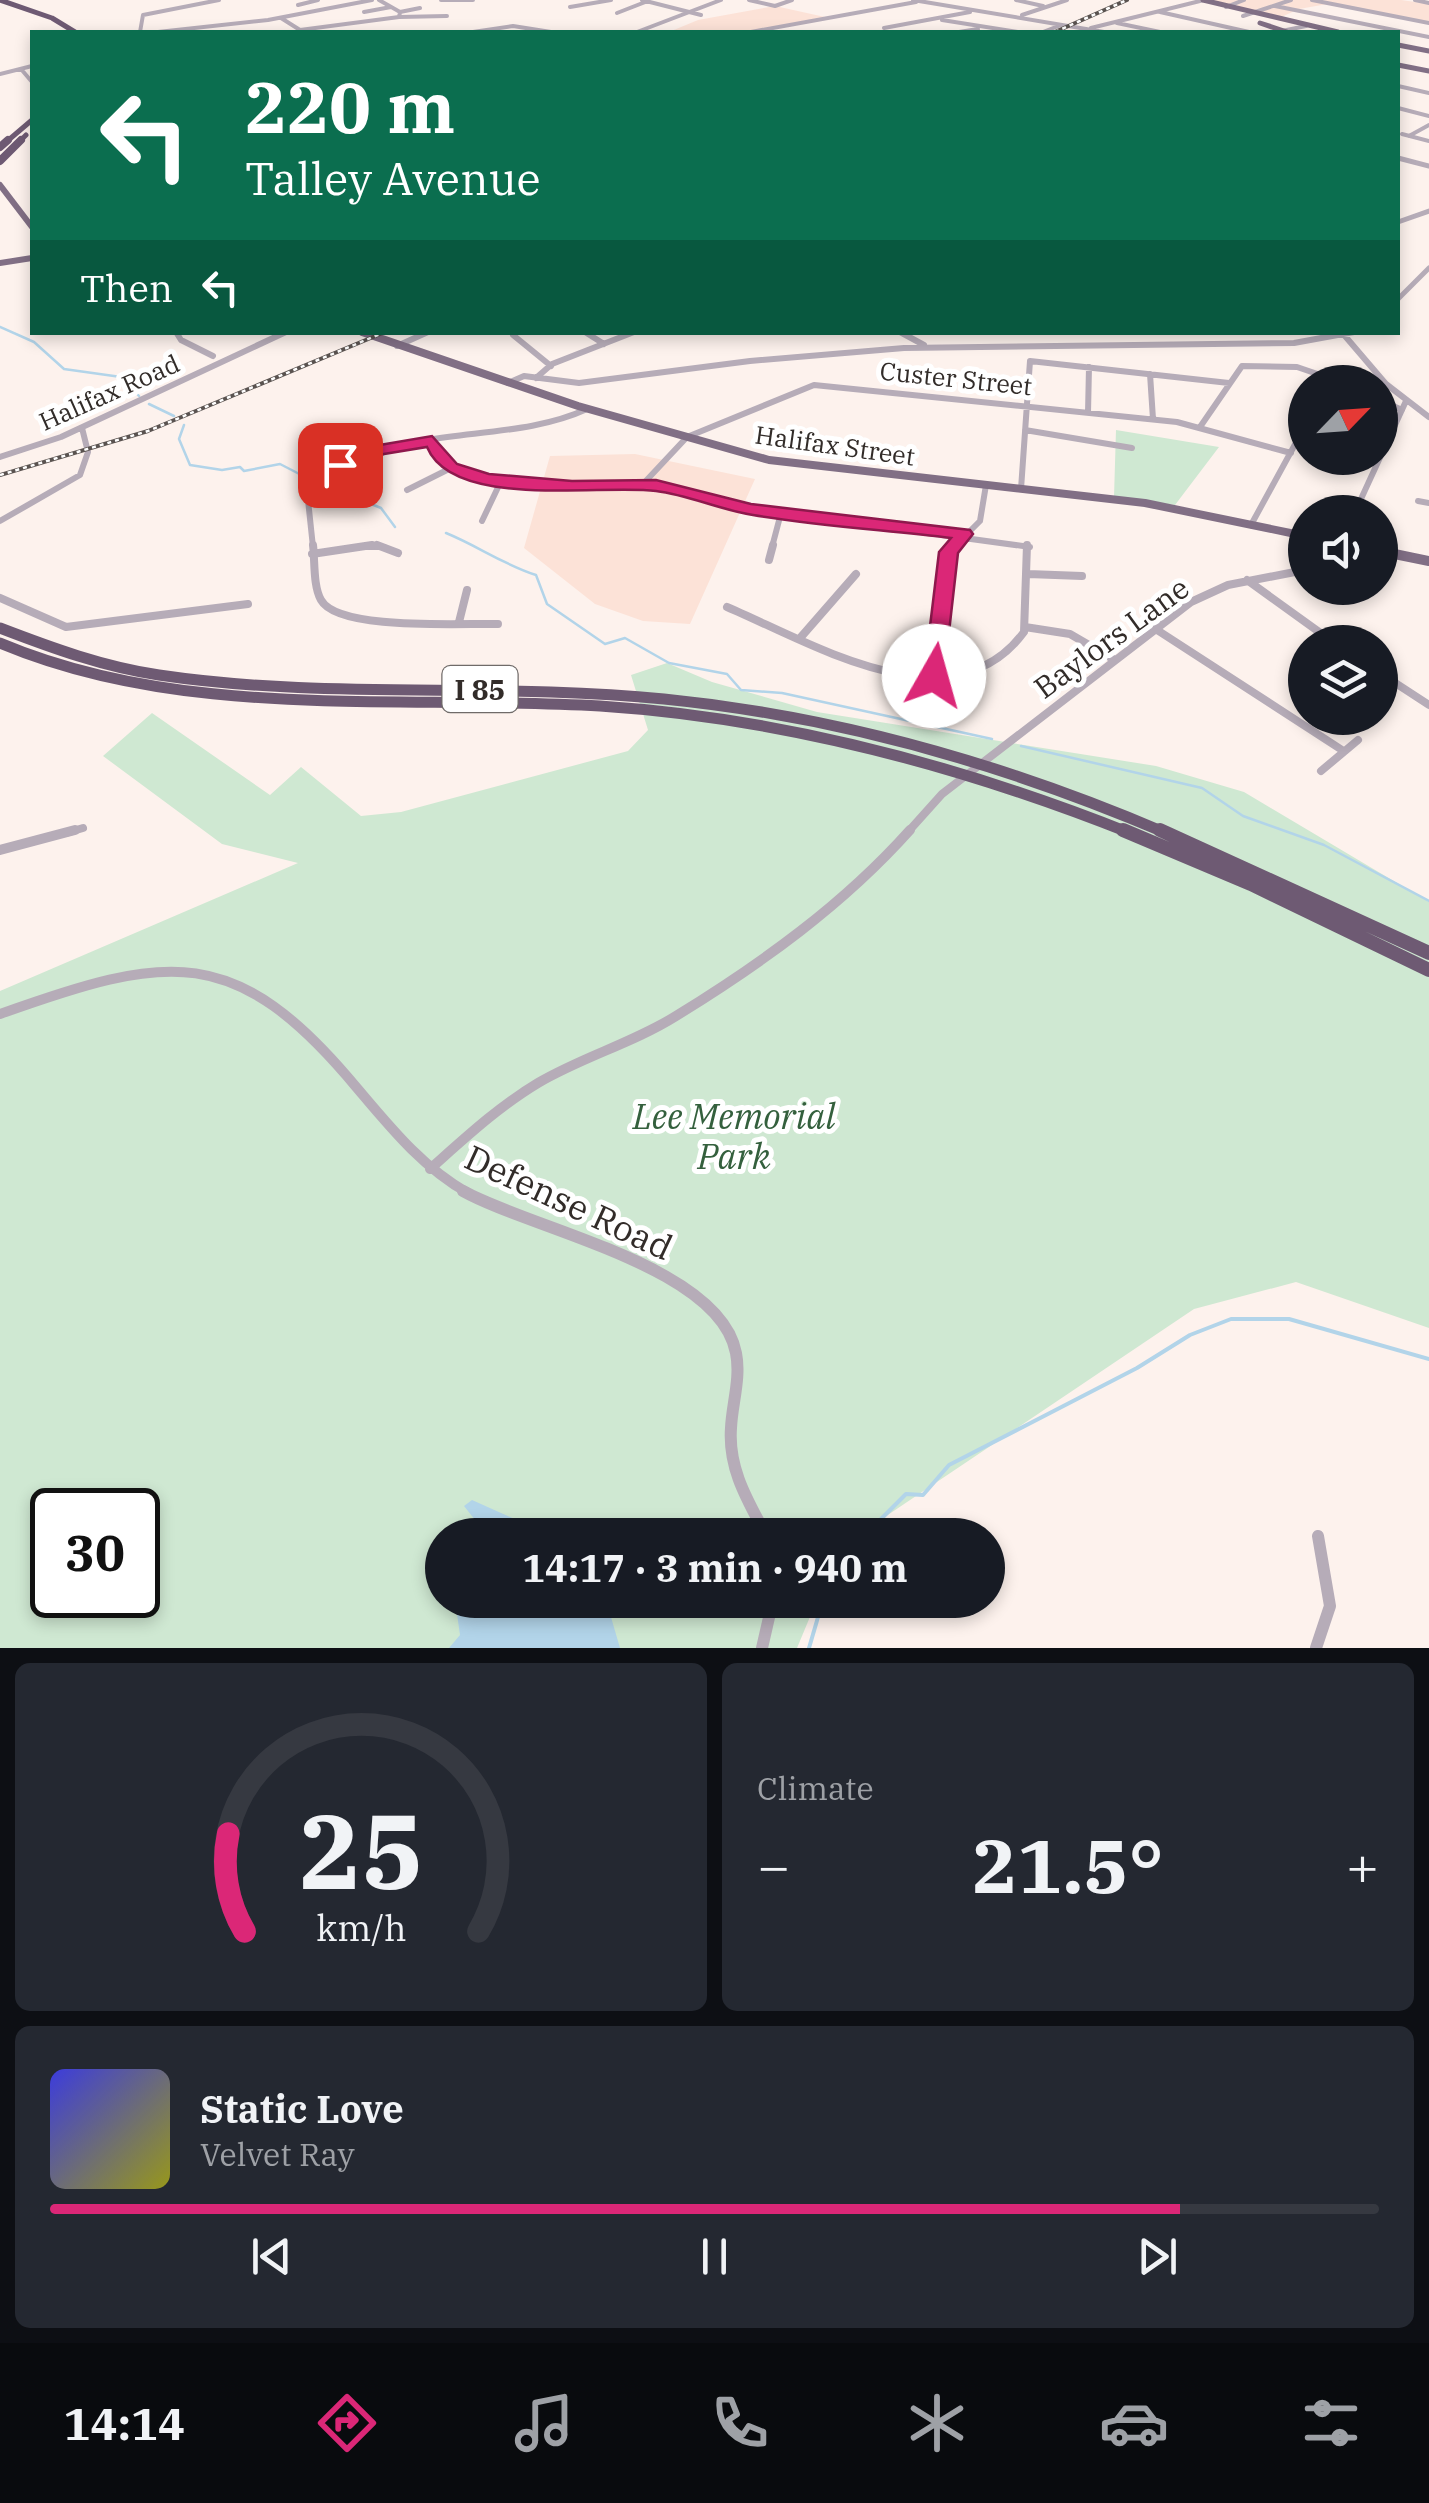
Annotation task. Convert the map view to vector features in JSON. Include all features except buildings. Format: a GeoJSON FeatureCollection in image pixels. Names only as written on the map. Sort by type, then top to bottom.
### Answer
{"type":"FeatureCollection","features":[{"type":"Feature","properties":{"kind":"highway"},"geometry":{"type":"LineString","coordinates":[[0,2],[61,30]]}},
{"type":"Feature","properties":{"kind":"highway"},"geometry":{"type":"LineString","coordinates":[[0,2],[52,18],[73,30]]}},
{"type":"Feature","properties":{"kind":"highway"},"geometry":{"type":"LineString","coordinates":[[0,147],[30,122]]}},
{"type":"Feature","properties":{"kind":"highway"},"geometry":{"type":"LineString","coordinates":[[0,158],[30,131]]}},
{"type":"Feature","properties":{"kind":"highway","name":"I 85"},"geometry":{"type":"LineString","coordinates":[[0,628],[78,657],[168,676],[238,683],[549,691],[664,699],[814,722],[1004,769],[1200,843],[1429,953]]}},
{"type":"Feature","properties":{"kind":"highway","name":"I 85"},"geometry":{"type":"LineString","coordinates":[[0,643],[77,671],[174,690],[624,707],[764,725],[947,766],[1196,857],[1429,970]]}},
{"type":"Feature","properties":{"kind":"main road"},"geometry":{"type":"LineString","coordinates":[[1201,0],[1327,30]]}},
{"type":"Feature","properties":{"kind":"main road"},"geometry":{"type":"LineString","coordinates":[[1201,0],[1277,30]]}},
{"type":"Feature","properties":{"kind":"main road"},"geometry":{"type":"LineString","coordinates":[[1400,42],[1429,51]]}},
{"type":"Feature","properties":{"kind":"main road"},"geometry":{"type":"LineString","coordinates":[[1400,64],[1429,71]]}},
{"type":"Feature","properties":{"kind":"main road"},"geometry":{"type":"LineString","coordinates":[[0,184],[30,225]]}},
{"type":"Feature","properties":{"kind":"main road"},"geometry":{"type":"LineString","coordinates":[[0,261],[30,256]]}},
{"type":"Feature","properties":{"kind":"main road","name":"Halifax Street"},"geometry":{"type":"LineString","coordinates":[[368,335],[568,403],[783,463],[1144,503],[1288,532]]}},
{"type":"Feature","properties":{"kind":"main road"},"geometry":{"type":"LineString","coordinates":[[1398,555],[1429,561]]}},
{"type":"Feature","properties":{"kind":"street"},"geometry":{"type":"LineString","coordinates":[[140,30],[143,15],[219,0]]}},
{"type":"Feature","properties":{"kind":"street"},"geometry":{"type":"LineString","coordinates":[[298,5],[321,0],[340,7]]}},
{"type":"Feature","properties":{"kind":"street"},"geometry":{"type":"LineString","coordinates":[[176,30],[281,18],[372,0]]}},
{"type":"Feature","properties":{"kind":"street"},"geometry":{"type":"LineString","coordinates":[[379,0],[400,14],[447,16]]}},
{"type":"Feature","properties":{"kind":"street"},"geometry":{"type":"LineString","coordinates":[[441,0],[473,0]]}},
{"type":"Feature","properties":{"kind":"street"},"geometry":{"type":"LineString","coordinates":[[570,8],[611,0]]}},
{"type":"Feature","properties":{"kind":"street"},"geometry":{"type":"LineString","coordinates":[[617,12],[647,0],[702,15]]}},
{"type":"Feature","properties":{"kind":"street"},"geometry":{"type":"LineString","coordinates":[[642,30],[721,0]]}},
{"type":"Feature","properties":{"kind":"street"},"geometry":{"type":"LineString","coordinates":[[749,0],[776,6],[792,0]]}},
{"type":"Feature","properties":{"kind":"street"},"geometry":{"type":"LineString","coordinates":[[913,0],[970,9]]}},
{"type":"Feature","properties":{"kind":"street"},"geometry":{"type":"LineString","coordinates":[[764,30],[926,0],[1095,30]]}},
{"type":"Feature","properties":{"kind":"street"},"geometry":{"type":"LineString","coordinates":[[1016,0],[1046,7]]}},
{"type":"Feature","properties":{"kind":"street"},"geometry":{"type":"LineString","coordinates":[[1052,0],[1060,2]]}},
{"type":"Feature","properties":{"kind":"street"},"geometry":{"type":"LineString","coordinates":[[1017,16],[1066,0]]}},
{"type":"Feature","properties":{"kind":"street"},"geometry":{"type":"LineString","coordinates":[[1090,29],[1201,0]]}},
{"type":"Feature","properties":{"kind":"street"},"geometry":{"type":"LineString","coordinates":[[1226,7],[1244,0]]}},
{"type":"Feature","properties":{"kind":"street"},"geometry":{"type":"LineString","coordinates":[[1243,16],[1291,0]]}},
{"type":"Feature","properties":{"kind":"street"},"geometry":{"type":"LineString","coordinates":[[1312,0],[1429,23]]}},
{"type":"Feature","properties":{"kind":"street"},"geometry":{"type":"LineString","coordinates":[[1416,0],[1429,2]]}},
{"type":"Feature","properties":{"kind":"street"},"geometry":{"type":"LineString","coordinates":[[364,12],[391,6]]}},
{"type":"Feature","properties":{"kind":"street"},"geometry":{"type":"LineString","coordinates":[[1275,6],[1395,30]]}},
{"type":"Feature","properties":{"kind":"street"},"geometry":{"type":"LineString","coordinates":[[281,18],[298,30],[420,8]]}},
{"type":"Feature","properties":{"kind":"street"},"geometry":{"type":"LineString","coordinates":[[884,28],[977,10]]}},
{"type":"Feature","properties":{"kind":"street"},"geometry":{"type":"LineString","coordinates":[[318,11],[338,24]]}},
{"type":"Feature","properties":{"kind":"street"},"geometry":{"type":"LineString","coordinates":[[1158,12],[1184,21],[1237,30]]}},
{"type":"Feature","properties":{"kind":"street"},"geometry":{"type":"LineString","coordinates":[[933,19],[1005,30]]}},
{"type":"Feature","properties":{"kind":"street"},"geometry":{"type":"LineString","coordinates":[[1114,22],[1151,30]]}},
{"type":"Feature","properties":{"kind":"street"},"geometry":{"type":"LineString","coordinates":[[1048,30],[1064,24]]}},
{"type":"Feature","properties":{"kind":"street"},"geometry":{"type":"LineString","coordinates":[[1290,30],[1306,26]]}},
{"type":"Feature","properties":{"kind":"street"},"geometry":{"type":"LineString","coordinates":[[970,30],[986,27]]}},
{"type":"Feature","properties":{"kind":"street"},"geometry":{"type":"LineString","coordinates":[[493,30],[540,30]]}},
{"type":"Feature","properties":{"kind":"street"},"geometry":{"type":"LineString","coordinates":[[1400,31],[1429,37]]}},
{"type":"Feature","properties":{"kind":"street"},"geometry":{"type":"LineString","coordinates":[[1400,38],[1405,32]]}},
{"type":"Feature","properties":{"kind":"street"},"geometry":{"type":"LineString","coordinates":[[0,74],[30,67]]}},
{"type":"Feature","properties":{"kind":"street"},"geometry":{"type":"LineString","coordinates":[[21,69],[30,80]]}},
{"type":"Feature","properties":{"kind":"street"},"geometry":{"type":"LineString","coordinates":[[1400,86],[1429,93]]}},
{"type":"Feature","properties":{"kind":"street"},"geometry":{"type":"LineString","coordinates":[[1400,109],[1429,116]]}},
{"type":"Feature","properties":{"kind":"street"},"geometry":{"type":"LineString","coordinates":[[1405,135],[1429,125]]}},
{"type":"Feature","properties":{"kind":"street"},"geometry":{"type":"LineString","coordinates":[[1405,135],[1429,141]]}},
{"type":"Feature","properties":{"kind":"street"},"geometry":{"type":"LineString","coordinates":[[1400,159],[1429,166]]}},
{"type":"Feature","properties":{"kind":"street"},"geometry":{"type":"LineString","coordinates":[[1400,221],[1429,211]]}},
{"type":"Feature","properties":{"kind":"street"},"geometry":{"type":"LineString","coordinates":[[1400,297],[1429,268]]}},
{"type":"Feature","properties":{"kind":"street"},"geometry":{"type":"LineString","coordinates":[[178,335],[212,356]]}},
{"type":"Feature","properties":{"kind":"street","name":"Halifax Road"},"geometry":{"type":"LineString","coordinates":[[0,457],[82,428],[280,335]]}},
{"type":"Feature","properties":{"kind":"street"},"geometry":{"type":"LineString","coordinates":[[397,346],[421,335]]}},
{"type":"Feature","properties":{"kind":"street"},"geometry":{"type":"LineString","coordinates":[[517,335],[550,366]]}},
{"type":"Feature","properties":{"kind":"street"},"geometry":{"type":"LineString","coordinates":[[590,335],[604,344]]}},
{"type":"Feature","properties":{"kind":"street"},"geometry":{"type":"LineString","coordinates":[[536,378],[550,366],[626,335]]}},
{"type":"Feature","properties":{"kind":"street"},"geometry":{"type":"LineString","coordinates":[[905,335],[927,347]]}},
{"type":"Feature","properties":{"kind":"street"},"geometry":{"type":"LineString","coordinates":[[949,335],[950,346]]}},
{"type":"Feature","properties":{"kind":"street"},"geometry":{"type":"LineString","coordinates":[[508,383],[520,376],[579,384],[750,360],[927,347],[1294,343],[1345,336],[1406,401],[1426,412]]}},
{"type":"Feature","properties":{"kind":"street"},"geometry":{"type":"LineString","coordinates":[[1022,489],[1032,361],[1229,382]]}},
{"type":"Feature","properties":{"kind":"street"},"geometry":{"type":"LineString","coordinates":[[1200,427],[1240,367],[1257,363],[1288,366]]}},
{"type":"Feature","properties":{"kind":"street"},"geometry":{"type":"LineString","coordinates":[[1088,412],[1089,368]]}},
{"type":"Feature","properties":{"kind":"street"},"geometry":{"type":"LineString","coordinates":[[1150,374],[1153,420]]}},
{"type":"Feature","properties":{"kind":"street","name":"Custer Street"},"geometry":{"type":"LineString","coordinates":[[643,484],[687,437],[814,385],[1153,420],[1200,427],[1288,452]]}},
{"type":"Feature","properties":{"kind":"street"},"geometry":{"type":"LineString","coordinates":[[1363,495],[1406,401]]}},
{"type":"Feature","properties":{"kind":"street"},"geometry":{"type":"LineString","coordinates":[[498,624],[339,616],[322,602],[312,554],[308,500],[323,478],[368,453],[559,422],[587,408]]}},
{"type":"Feature","properties":{"kind":"street"},"geometry":{"type":"LineString","coordinates":[[1398,408],[1402,410]]}},
{"type":"Feature","properties":{"kind":"street"},"geometry":{"type":"LineString","coordinates":[[0,521],[80,475],[88,452],[82,428]]}},
{"type":"Feature","properties":{"kind":"street"},"geometry":{"type":"LineString","coordinates":[[1025,430],[1132,448]]}},
{"type":"Feature","properties":{"kind":"street"},"geometry":{"type":"LineString","coordinates":[[432,441],[440,458],[451,468],[500,481],[572,486],[643,484],[782,513],[1030,545],[1022,637],[975,673],[960,678],[880,668],[726,607]]}},
{"type":"Feature","properties":{"kind":"street"},"geometry":{"type":"LineString","coordinates":[[1252,524],[1288,458]]}},
{"type":"Feature","properties":{"kind":"street"},"geometry":{"type":"LineString","coordinates":[[407,490],[451,468]]}},
{"type":"Feature","properties":{"kind":"street"},"geometry":{"type":"LineString","coordinates":[[482,521],[500,481]]}},
{"type":"Feature","properties":{"kind":"street"},"geometry":{"type":"LineString","coordinates":[[934,676],[948,552],[980,521],[986,485]]}},
{"type":"Feature","properties":{"kind":"street"},"geometry":{"type":"LineString","coordinates":[[1418,501],[1429,503]]}},
{"type":"Feature","properties":{"kind":"street"},"geometry":{"type":"LineString","coordinates":[[769,560],[782,513]]}},
{"type":"Feature","properties":{"kind":"street"},"geometry":{"type":"LineString","coordinates":[[312,554],[376,544],[398,553]]}},
{"type":"Feature","properties":{"kind":"street","name":"Baylors Lane"},"geometry":{"type":"LineString","coordinates":[[430,1169],[493,1114],[540,1082],[672,1018],[772,952],[862,882],[926,808],[964,782],[1154,628],[1204,595],[1247,580],[1288,573]]}},
{"type":"Feature","properties":{"kind":"street"},"geometry":{"type":"LineString","coordinates":[[801,637],[856,574]]}},
{"type":"Feature","properties":{"kind":"street"},"geometry":{"type":"LineString","coordinates":[[1028,574],[1082,576]]}},
{"type":"Feature","properties":{"kind":"street"},"geometry":{"type":"LineString","coordinates":[[1247,580],[1309,625]]}},
{"type":"Feature","properties":{"kind":"street"},"geometry":{"type":"LineString","coordinates":[[458,622],[468,590]]}},
{"type":"Feature","properties":{"kind":"street"},"geometry":{"type":"LineString","coordinates":[[0,598],[66,626],[248,604]]}},
{"type":"Feature","properties":{"kind":"street"},"geometry":{"type":"LineString","coordinates":[[1025,627],[1070,634],[1113,659]]}},
{"type":"Feature","properties":{"kind":"street"},"geometry":{"type":"LineString","coordinates":[[1154,628],[1342,750]]}},
{"type":"Feature","properties":{"kind":"street"},"geometry":{"type":"LineString","coordinates":[[1398,684],[1429,704]]}},
{"type":"Feature","properties":{"kind":"street"},"geometry":{"type":"LineString","coordinates":[[1321,771],[1358,740]]}},
{"type":"Feature","properties":{"kind":"street"},"geometry":{"type":"LineString","coordinates":[[0,850],[83,828]]}},
{"type":"Feature","properties":{"kind":"street","name":"Defense Road"},"geometry":{"type":"LineString","coordinates":[[0,1014],[81,984],[141,971],[180,970],[224,977],[251,988],[302,1030],[390,1132],[430,1169],[481,1200],[607,1247],[689,1293],[718,1315],[738,1351],[738,1391],[730,1446],[734,1468],[758,1518]]}},
{"type":"Feature","properties":{"kind":"street"},"geometry":{"type":"LineString","coordinates":[[1316,1648],[1330,1606],[1318,1536]]}},
{"type":"Feature","properties":{"kind":"street"},"geometry":{"type":"LineString","coordinates":[[762,1648],[770,1618]]}},
{"type":"Feature","properties":{"kind":"shaded area"},"geometry":{"type":"Polygon","coordinates":[[[1209,0],[1401,0],[1429,4],[1429,22],[1333,3],[1299,9],[1279,18],[1209,0]]]}},
{"type":"Feature","properties":{"kind":"shaded area"},"geometry":{"type":"Polygon","coordinates":[[[775,6],[825,17],[755,30],[674,30],[698,20],[775,6]]]}},
{"type":"Feature","properties":{"kind":"shaded area"},"geometry":{"type":"Polygon","coordinates":[[[635,454],[755,479],[690,624],[643,621],[595,604],[524,548],[550,456],[635,454]]]}},
{"type":"Feature","properties":{"kind":"green space"},"geometry":{"type":"Polygon","coordinates":[[[1116,430],[1219,447],[1175,505],[1114,497],[1116,430]]]}},
{"type":"Feature","properties":{"kind":"green space","name":"Lee Memorial Park"},"geometry":{"type":"Polygon","coordinates":[[[667,663],[712,682],[817,712],[1156,766],[1244,792],[1429,902],[1429,1328],[1296,1282],[1194,1309],[883,1518],[425,1518],[425,1618],[810,1618],[797,1648],[0,1648],[0,991],[298,863],[222,844],[103,756],[152,713],[270,795],[301,767],[361,816],[401,812],[628,751],[648,730],[631,675],[667,663]]]}},
{"type":"Feature","properties":{"kind":"water"},"geometry":{"type":"Polygon","coordinates":[[[472,1500],[512,1518],[474,1518],[464,1506],[472,1500]]]}},
{"type":"Feature","properties":{"kind":"water"},"geometry":{"type":"Polygon","coordinates":[[[458,1618],[611,1618],[620,1648],[449,1648],[460,1635],[458,1618]]]}},
{"type":"Feature","properties":{"kind":"waterway"},"geometry":{"type":"LineString","coordinates":[[0,327],[34,342],[64,369],[121,377],[139,396]]}},
{"type":"Feature","properties":{"kind":"waterway"},"geometry":{"type":"LineString","coordinates":[[149,404],[174,416]]}},
{"type":"Feature","properties":{"kind":"waterway"},"geometry":{"type":"LineString","coordinates":[[184,425],[179,439],[190,465],[222,470],[240,467],[244,471],[280,464],[309,479]]}},
{"type":"Feature","properties":{"kind":"waterway"},"geometry":{"type":"LineString","coordinates":[[349,495],[381,508],[395,527]]}},
{"type":"Feature","properties":{"kind":"waterway"},"geometry":{"type":"LineString","coordinates":[[446,533],[536,575],[547,604],[605,644],[625,638],[669,663],[727,674],[741,690],[782,693],[992,739]]}},
{"type":"Feature","properties":{"kind":"waterway"},"geometry":{"type":"LineString","coordinates":[[1021,746],[1202,788],[1243,816],[1324,845],[1429,901]]}},
{"type":"Feature","properties":{"kind":"waterway"},"geometry":{"type":"LineString","coordinates":[[882,1518],[906,1494],[923,1495],[949,1465],[1137,1368],[1190,1335],[1231,1319],[1289,1319],[1429,1359]]}},
{"type":"Feature","properties":{"kind":"waterway"},"geometry":{"type":"LineString","coordinates":[[809,1648],[818,1618]]}},
{"type":"Feature","properties":{"kind":"railway"},"geometry":{"type":"LineString","coordinates":[[1060,30],[1127,0]]}},
{"type":"Feature","properties":{"kind":"railway"},"geometry":{"type":"LineString","coordinates":[[0,475],[148,431],[378,335]]}},
{"type":"Feature","properties":{"kind":"route"},"geometry":{"type":"LineString","coordinates":[[340,465],[380,450],[432,441],[440,458],[451,468],[487,479],[572,486],[667,487],[750,510],[964,534],[948,552],[934,676]]}}]}
